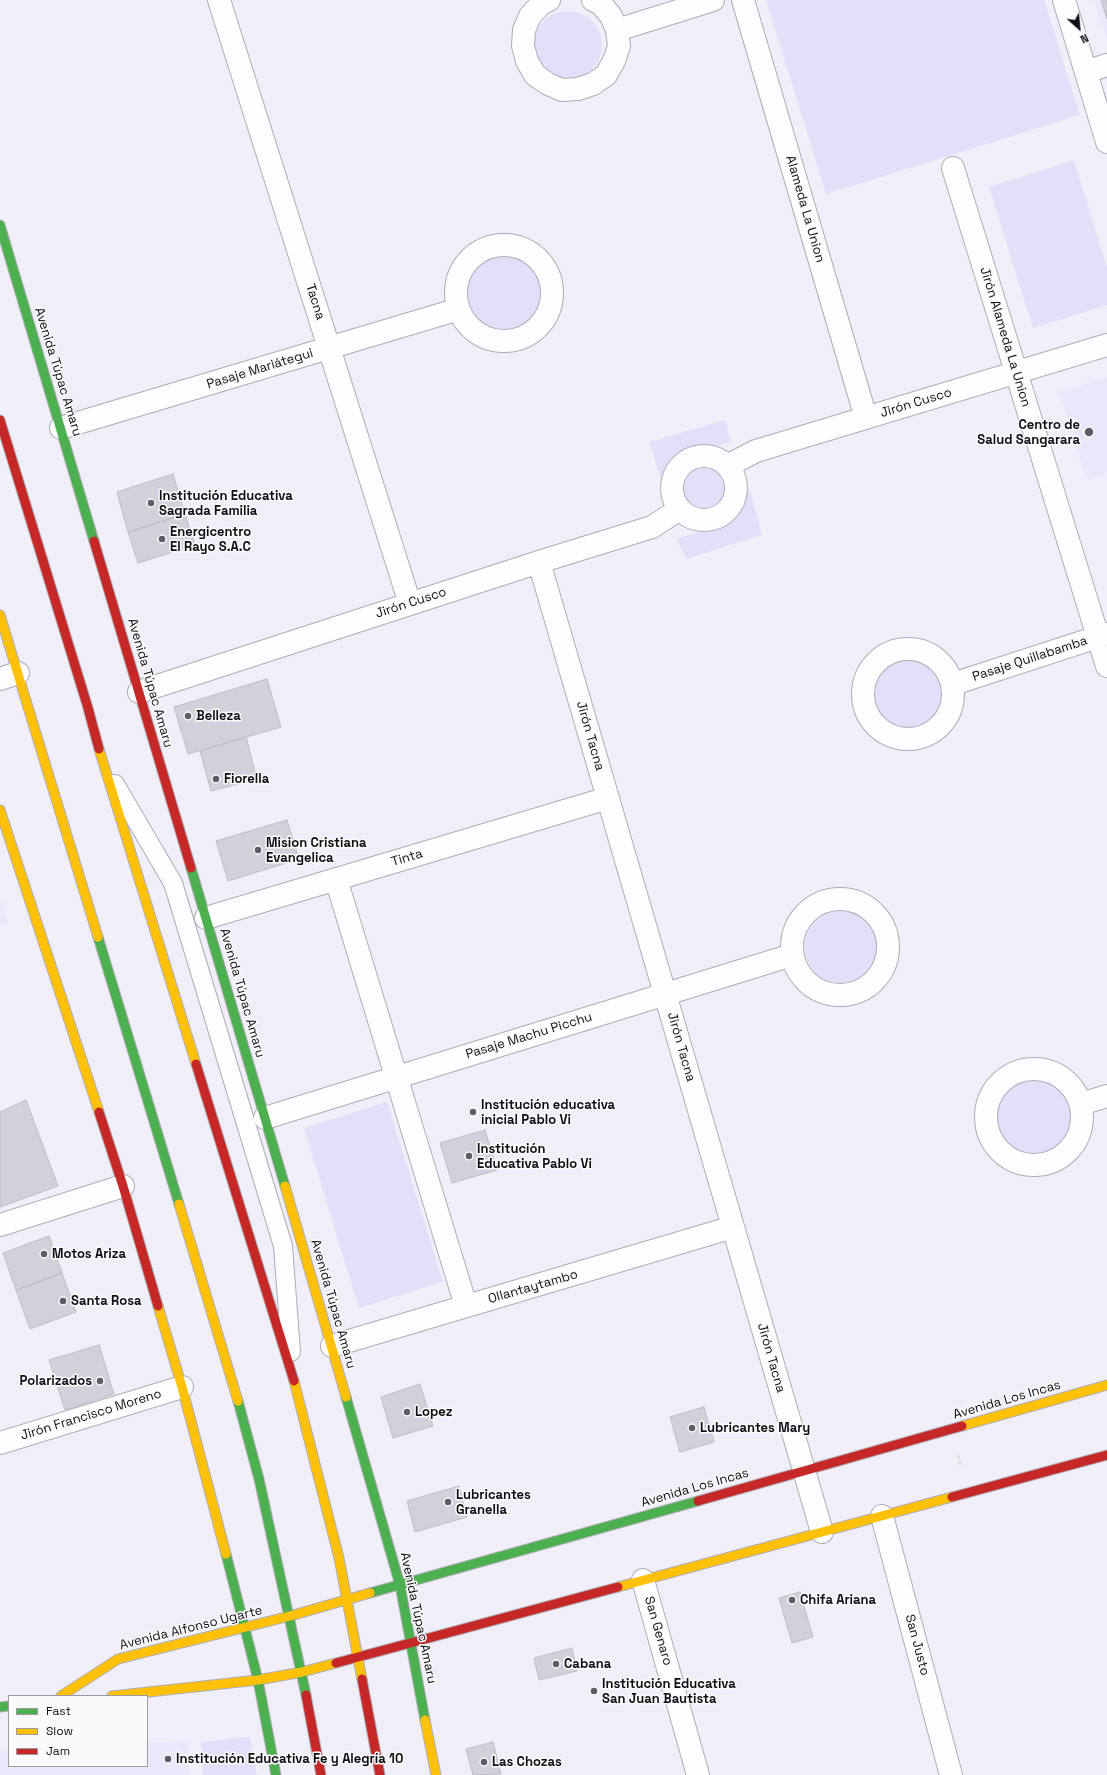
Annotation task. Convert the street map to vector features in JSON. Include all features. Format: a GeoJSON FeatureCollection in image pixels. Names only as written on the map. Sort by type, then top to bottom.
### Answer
{"type":"FeatureCollection","features":[{"type":"Feature","properties":{"kind":"main road","name":"Avenida Túpac Amaru"},"geometry":{"type":"LineString","coordinates":[[0,225],[265,1118],[400,1585],[436,1775]]}},
{"type":"Feature","properties":{"kind":"main road"},"geometry":{"type":"LineString","coordinates":[[0,420],[88,708],[103,765],[293,1377],[339,1558],[380,1775]]}},
{"type":"Feature","properties":{"kind":"main road"},"geometry":{"type":"LineString","coordinates":[[0,615],[9,676],[224,1352],[259,1479],[302,1672],[321,1775]]}},
{"type":"Feature","properties":{"kind":"main road"},"geometry":{"type":"LineString","coordinates":[[0,810],[123,1186],[182,1386],[258,1680],[276,1775]]}},
{"type":"Feature","properties":{"kind":"main road","name":"Avenida Los Incas"},"geometry":{"type":"LineString","coordinates":[[290,1616],[1107,1385]]}},
{"type":"Feature","properties":{"kind":"main road"},"geometry":{"type":"LineString","coordinates":[[121,1695],[258,1680],[302,1672],[1107,1455]]}},
{"type":"Feature","properties":{"kind":"main road","name":"Avenida Alfonso Ugarte"},"geometry":{"type":"LineString","coordinates":[[63,1695],[118,1659],[290,1616]]}},
{"type":"Feature","properties":{"kind":"street","name":"Tacna"},"geometry":{"type":"LineString","coordinates":[[219,0],[410,604]]}},
{"type":"Feature","properties":{"kind":"street"},"geometry":{"type":"LineString","coordinates":[[549,0],[541,4],[530,16],[524,30],[523,46],[526,61],[535,74],[548,84],[562,90],[578,89],[593,84],[606,75],[614,61],[619,46],[617,30],[611,16],[601,4],[593,0]]}},
{"type":"Feature","properties":{"kind":"street"},"geometry":{"type":"LineString","coordinates":[[617,30],[712,0]]}},
{"type":"Feature","properties":{"kind":"street","name":"Alameda La Union"},"geometry":{"type":"LineString","coordinates":[[743,0],[866,418]]}},
{"type":"Feature","properties":{"kind":"street"},"geometry":{"type":"LineString","coordinates":[[1064,0],[1107,142]]}},
{"type":"Feature","properties":{"kind":"street"},"geometry":{"type":"LineString","coordinates":[[1086,72],[1107,65]]}},
{"type":"Feature","properties":{"kind":"street","name":"Jirón Alameda La Union"},"geometry":{"type":"LineString","coordinates":[[953,168],[1016,372],[1103,636],[1107,666]]}},
{"type":"Feature","properties":{"kind":"street"},"geometry":{"type":"LineString","coordinates":[[508,244],[523,248],[536,257],[546,269],[552,284],[552,299],[547,315],[537,327],[524,336],[509,340],[493,339],[478,334],[467,323],[459,309],[456,294],[459,278],[466,264],[477,253],[492,246],[508,244]]}},
{"type":"Feature","properties":{"kind":"street","name":"Pasaje Mariátegui"},"geometry":{"type":"LineString","coordinates":[[61,428],[459,309]]}},
{"type":"Feature","properties":{"kind":"street","name":"Jirón Cusco"},"geometry":{"type":"LineString","coordinates":[[727,466],[756,451],[1107,345]]}},
{"type":"Feature","properties":{"kind":"street"},"geometry":{"type":"LineString","coordinates":[[697,457],[708,457],[718,460],[727,466],[733,474],[736,484],[732,504],[717,517],[707,520],[687,516],[674,500],[672,489],[673,479],[678,469],[687,461],[697,457]]}},
{"type":"Feature","properties":{"kind":"street","name":"Jirón Cusco"},"geometry":{"type":"LineString","coordinates":[[139,692],[539,562],[652,527],[680,509]]}},
{"type":"Feature","properties":{"kind":"street","name":"Jirón Tacna"},"geometry":{"type":"LineString","coordinates":[[539,562],[822,1532]]}},
{"type":"Feature","properties":{"kind":"street","name":"Pasaje Quillabamba"},"geometry":{"type":"LineString","coordinates":[[953,684],[1103,636]]}},
{"type":"Feature","properties":{"kind":"street"},"geometry":{"type":"LineString","coordinates":[[910,649],[925,652],[937,659],[947,671],[953,684],[953,699],[949,713],[941,726],[928,735],[914,739],[900,739],[886,734],[874,724],[866,711],[863,697],[865,682],[872,668],[882,658],[895,651],[910,649]]}},
{"type":"Feature","properties":{"kind":"street","name":"Tinta"},"geometry":{"type":"LineString","coordinates":[[206,918],[608,798]]}},
{"type":"Feature","properties":{"kind":"street"},"geometry":{"type":"LineString","coordinates":[[336,879],[466,1306]]}},
{"type":"Feature","properties":{"kind":"street"},"geometry":{"type":"LineString","coordinates":[[835,899],[851,900],[865,906],[877,917],[885,930],[888,946],[885,961],[878,976],[866,986],[852,993],[836,994],[821,991],[808,982],[798,970],[792,955],[792,940],[797,925],[807,912],[814,907],[820,903],[835,899]]}},
{"type":"Feature","properties":{"kind":"street","name":"Pasaje Machu Picchu"},"geometry":{"type":"LineString","coordinates":[[265,1118],[792,955]]}},
{"type":"Feature","properties":{"kind":"street"},"geometry":{"type":"LineString","coordinates":[[1033,1069],[1049,1071],[1063,1078],[1074,1090],[1081,1104],[1082,1120],[1078,1136],[1070,1149],[1057,1159],[1042,1164],[1026,1164],[1011,1160],[994,1144],[985,1122],[987,1106],[993,1091],[1003,1080],[1025,1070],[1033,1069]]}},
{"type":"Feature","properties":{"kind":"street"},"geometry":{"type":"LineString","coordinates":[[1081,1104],[1107,1096]]}},
{"type":"Feature","properties":{"kind":"street"},"geometry":{"type":"LineString","coordinates":[[0,1224],[123,1186]]}},
{"type":"Feature","properties":{"kind":"street","name":"Ollantaytambo"},"geometry":{"type":"LineString","coordinates":[[332,1346],[734,1227]]}},
{"type":"Feature","properties":{"kind":"street","name":"Jirón Francisco Moreno"},"geometry":{"type":"LineString","coordinates":[[0,1442],[182,1386]]}},
{"type":"Feature","properties":{"kind":"street","name":"San Justo"},"geometry":{"type":"LineString","coordinates":[[882,1516],[951,1775]]}},
{"type":"Feature","properties":{"kind":"street","name":"San Genaro"},"geometry":{"type":"LineString","coordinates":[[643,1580],[698,1775]]}},
{"type":"Feature","properties":{"kind":"lane"},"geometry":{"type":"LineString","coordinates":[[103,765],[173,883],[283,1246],[293,1377]]}},
{"type":"Feature","properties":{"kind":"path"},"geometry":{"type":"LineString","coordinates":[[952,1429],[966,1493]]}},
{"type":"Feature","properties":{"kind":"shaded area"},"geometry":{"type":"Polygon","coordinates":[[[766,0],[1044,0],[1080,115],[826,194],[766,0]]]}},
{"type":"Feature","properties":{"kind":"shaded area"},"geometry":{"type":"Polygon","coordinates":[[[1094,0],[1107,0],[1107,40],[1094,0]]]}},
{"type":"Feature","properties":{"kind":"shaded area"},"geometry":{"type":"Polygon","coordinates":[[[568,11],[581,13],[592,21],[600,32],[602,45],[600,58],[592,69],[581,77],[568,79],[555,77],[544,69],[536,58],[534,45],[536,32],[544,21],[555,13],[568,11]]]}},
{"type":"Feature","properties":{"kind":"shaded area"},"geometry":{"type":"Polygon","coordinates":[[[1074,160],[1107,268],[1107,305],[1033,328],[989,187],[1074,160]]]}},
{"type":"Feature","properties":{"kind":"shaded area"},"geometry":{"type":"Polygon","coordinates":[[[504,252],[519,255],[532,264],[541,277],[544,292],[541,307],[532,320],[519,329],[504,332],[489,329],[476,320],[467,307],[464,292],[467,277],[476,264],[489,255],[504,252]]]}},
{"type":"Feature","properties":{"kind":"shaded area","name":"Centro de Salud Sangarara"},"geometry":{"type":"Polygon","coordinates":[[[1107,377],[1107,473],[1087,480],[1059,392],[1107,377]]]}},
{"type":"Feature","properties":{"kind":"shaded area"},"geometry":{"type":"Polygon","coordinates":[[[725,420],[731,442],[692,453],[673,466],[663,485],[649,442],[725,420]]]}},
{"type":"Feature","properties":{"kind":"shaded area"},"geometry":{"type":"Polygon","coordinates":[[[700,468],[708,468],[713,469],[720,474],[725,481],[725,499],[720,506],[713,511],[700,512],[692,509],[685,502],[682,494],[682,486],[685,478],[692,471],[700,468]]]}},
{"type":"Feature","properties":{"kind":"shaded area"},"geometry":{"type":"Polygon","coordinates":[[[750,490],[762,535],[686,559],[677,539],[714,527],[734,514],[742,494],[750,490]]]}},
{"type":"Feature","properties":{"kind":"shaded area"},"geometry":{"type":"Polygon","coordinates":[[[908,660],[927,666],[937,676],[943,695],[937,714],[927,724],[908,730],[889,724],[879,714],[873,695],[879,676],[889,666],[908,660]]]}},
{"type":"Feature","properties":{"kind":"shaded area"},"geometry":{"type":"Polygon","coordinates":[[[0,898],[8,922],[0,925],[0,898]]]}},
{"type":"Feature","properties":{"kind":"shaded area"},"geometry":{"type":"Polygon","coordinates":[[[841,911],[861,917],[871,927],[877,947],[871,967],[861,977],[841,983],[821,977],[811,967],[805,947],[811,927],[821,917],[841,911]]]}},
{"type":"Feature","properties":{"kind":"shaded area"},"geometry":{"type":"Polygon","coordinates":[[[1034,1080],[1049,1083],[1061,1091],[1069,1103],[1072,1118],[1069,1133],[1061,1145],[1049,1153],[1034,1156],[1019,1153],[1007,1145],[999,1133],[996,1118],[999,1103],[1007,1091],[1019,1083],[1034,1080]]]}},
{"type":"Feature","properties":{"kind":"shaded area"},"geometry":{"type":"Polygon","coordinates":[[[387,1102],[443,1282],[359,1308],[304,1128],[387,1102]]]}},
{"type":"Feature","properties":{"kind":"shaded area"},"geometry":{"type":"Polygon","coordinates":[[[250,1737],[257,1775],[203,1775],[201,1742],[250,1737]]]}},
{"type":"Feature","properties":{"kind":"shaded area","name":"Institución Educativa Fe y Alegría 10"},"geometry":{"type":"Polygon","coordinates":[[[188,1741],[190,1775],[0,1775],[0,1752],[8,1751],[8,1767],[148,1767],[148,1743],[188,1741]]]}},
{"type":"Feature","properties":{"kind":"building"},"geometry":{"type":"Polygon","coordinates":[[[1101,0],[1107,0],[1107,19],[1101,0]]]}},
{"type":"Feature","properties":{"kind":"building","name":"Institución Educativa Sagrada Familia"},"geometry":{"type":"Polygon","coordinates":[[[173,474],[185,514],[128,532],[117,492],[173,474]]]}},
{"type":"Feature","properties":{"kind":"building","name":"Energicentro El Rayo S.A.C"},"geometry":{"type":"Polygon","coordinates":[[[185,514],[195,545],[138,563],[128,532],[185,514]]]}},
{"type":"Feature","properties":{"kind":"building"},"geometry":{"type":"Polygon","coordinates":[[[267,679],[281,727],[188,754],[174,707],[267,679]]]}},
{"type":"Feature","properties":{"kind":"building"},"geometry":{"type":"Polygon","coordinates":[[[246,737],[257,779],[211,791],[200,751],[246,737]]]}},
{"type":"Feature","properties":{"kind":"building","name":"Mision Cristiana Evangelica"},"geometry":{"type":"Polygon","coordinates":[[[287,820],[299,859],[228,881],[216,841],[287,820]]]}},
{"type":"Feature","properties":{"kind":"building"},"geometry":{"type":"Polygon","coordinates":[[[26,1100],[58,1186],[0,1207],[0,1112],[26,1100]]]}},
{"type":"Feature","properties":{"kind":"building","name":"Institución Educativa Pablo Vi"},"geometry":{"type":"Polygon","coordinates":[[[485,1130],[497,1170],[452,1183],[440,1143],[485,1130]]]}},
{"type":"Feature","properties":{"kind":"building"},"geometry":{"type":"Polygon","coordinates":[[[49,1236],[62,1273],[16,1290],[3,1253],[49,1236]]]}},
{"type":"Feature","properties":{"kind":"building"},"geometry":{"type":"Polygon","coordinates":[[[62,1273],[76,1312],[30,1329],[16,1290],[62,1273]]]}},
{"type":"Feature","properties":{"kind":"building"},"geometry":{"type":"Polygon","coordinates":[[[99,1345],[114,1394],[65,1410],[49,1360],[99,1345]]]}},
{"type":"Feature","properties":{"kind":"building","name":"Lopez"},"geometry":{"type":"Polygon","coordinates":[[[420,1384],[433,1426],[393,1438],[381,1397],[420,1384]]]}},
{"type":"Feature","properties":{"kind":"building"},"geometry":{"type":"Polygon","coordinates":[[[704,1407],[714,1442],[680,1452],[670,1417],[704,1407]]]}},
{"type":"Feature","properties":{"kind":"building"},"geometry":{"type":"Polygon","coordinates":[[[459,1486],[467,1517],[415,1532],[407,1501],[459,1486]]]}},
{"type":"Feature","properties":{"kind":"building"},"geometry":{"type":"Polygon","coordinates":[[[800,1592],[813,1637],[792,1643],[779,1598],[800,1592]]]}},
{"type":"Feature","properties":{"kind":"building","name":"Cabana"},"geometry":{"type":"Polygon","coordinates":[[[572,1648],[577,1671],[539,1680],[534,1658],[572,1648]]]}},
{"type":"Feature","properties":{"kind":"building","name":"Las Chozas"},"geometry":{"type":"Polygon","coordinates":[[[493,1742],[501,1774],[473,1775],[466,1749],[493,1742]]]}},
{"type":"Feature","properties":{"kind":"traffic: fast"},"geometry":{"type":"LineString","coordinates":[[0,225],[94,541]]}},
{"type":"Feature","properties":{"kind":"traffic: fast"},"geometry":{"type":"LineString","coordinates":[[191,868],[285,1186]]}},
{"type":"Feature","properties":{"kind":"traffic: fast"},"geometry":{"type":"LineString","coordinates":[[98,937],[179,1204]]}},
{"type":"Feature","properties":{"kind":"traffic: fast"},"geometry":{"type":"LineString","coordinates":[[346,1397],[400,1585],[425,1720]]}},
{"type":"Feature","properties":{"kind":"traffic: fast"},"geometry":{"type":"LineString","coordinates":[[238,1401],[259,1479],[306,1695]]}},
{"type":"Feature","properties":{"kind":"traffic: fast"},"geometry":{"type":"LineString","coordinates":[[370,1593],[698,1501]]}},
{"type":"Feature","properties":{"kind":"traffic: fast"},"geometry":{"type":"LineString","coordinates":[[226,1554],[258,1680],[276,1775]]}},
{"type":"Feature","properties":{"kind":"traffic: fast"},"geometry":{"type":"LineString","coordinates":[[0,1707],[8,1706]]}},
{"type":"Feature","properties":{"kind":"traffic: slow"},"geometry":{"type":"LineString","coordinates":[[0,615],[98,937]]}},
{"type":"Feature","properties":{"kind":"traffic: slow"},"geometry":{"type":"LineString","coordinates":[[99,749],[196,1064]]}},
{"type":"Feature","properties":{"kind":"traffic: slow"},"geometry":{"type":"LineString","coordinates":[[0,810],[99,1112]]}},
{"type":"Feature","properties":{"kind":"traffic: slow"},"geometry":{"type":"LineString","coordinates":[[285,1186],[346,1397]]}},
{"type":"Feature","properties":{"kind":"traffic: slow"},"geometry":{"type":"LineString","coordinates":[[179,1204],[238,1401]]}},
{"type":"Feature","properties":{"kind":"traffic: slow"},"geometry":{"type":"LineString","coordinates":[[158,1306],[182,1387],[226,1554]]}},
{"type":"Feature","properties":{"kind":"traffic: slow"},"geometry":{"type":"LineString","coordinates":[[294,1381],[339,1558],[362,1679]]}},
{"type":"Feature","properties":{"kind":"traffic: slow"},"geometry":{"type":"LineString","coordinates":[[962,1426],[1107,1385]]}},
{"type":"Feature","properties":{"kind":"traffic: slow"},"geometry":{"type":"LineString","coordinates":[[618,1587],[952,1497]]}},
{"type":"Feature","properties":{"kind":"traffic: slow"},"geometry":{"type":"LineString","coordinates":[[63,1695],[118,1659],[290,1616],[370,1593]]}},
{"type":"Feature","properties":{"kind":"traffic: slow"},"geometry":{"type":"LineString","coordinates":[[121,1695],[258,1680],[302,1672],[336,1663]]}},
{"type":"Feature","properties":{"kind":"traffic: slow"},"geometry":{"type":"LineString","coordinates":[[425,1720],[436,1775]]}},
{"type":"Feature","properties":{"kind":"traffic: jam"},"geometry":{"type":"LineString","coordinates":[[0,420],[88,708],[99,749]]}},
{"type":"Feature","properties":{"kind":"traffic: jam"},"geometry":{"type":"LineString","coordinates":[[94,541],[191,868]]}},
{"type":"Feature","properties":{"kind":"traffic: jam"},"geometry":{"type":"LineString","coordinates":[[196,1064],[294,1381]]}},
{"type":"Feature","properties":{"kind":"traffic: jam"},"geometry":{"type":"LineString","coordinates":[[99,1112],[123,1186],[158,1306]]}},
{"type":"Feature","properties":{"kind":"traffic: jam"},"geometry":{"type":"LineString","coordinates":[[698,1501],[962,1426]]}},
{"type":"Feature","properties":{"kind":"traffic: jam"},"geometry":{"type":"LineString","coordinates":[[952,1497],[1107,1455]]}},
{"type":"Feature","properties":{"kind":"traffic: jam"},"geometry":{"type":"LineString","coordinates":[[336,1663],[618,1587]]}},
{"type":"Feature","properties":{"kind":"traffic: jam"},"geometry":{"type":"LineString","coordinates":[[362,1679],[380,1775]]}},
{"type":"Feature","properties":{"kind":"traffic: jam"},"geometry":{"type":"LineString","coordinates":[[306,1695],[321,1775]]}},
{"type":"Feature","properties":{"kind":"place","name":"Centro de Salud Sangarara"},"geometry":{"type":"Point","coordinates":[1089,432]}},
{"type":"Feature","properties":{"kind":"place","name":"Institución Educativa Sagrada Familia"},"geometry":{"type":"Point","coordinates":[151,503]}},
{"type":"Feature","properties":{"kind":"place","name":"Energicentro El Rayo S.A.C"},"geometry":{"type":"Point","coordinates":[162,539]}},
{"type":"Feature","properties":{"kind":"place","name":"Belleza"},"geometry":{"type":"Point","coordinates":[188,716]}},
{"type":"Feature","properties":{"kind":"place","name":"Fiorella"},"geometry":{"type":"Point","coordinates":[216,779]}},
{"type":"Feature","properties":{"kind":"place","name":"Mision Cristiana Evangelica"},"geometry":{"type":"Point","coordinates":[258,850]}},
{"type":"Feature","properties":{"kind":"place","name":"Institución educativa inicial Pablo Vi"},"geometry":{"type":"Point","coordinates":[473,1112]}},
{"type":"Feature","properties":{"kind":"place","name":"Institución Educativa Pablo Vi"},"geometry":{"type":"Point","coordinates":[469,1156]}},
{"type":"Feature","properties":{"kind":"place","name":"Motos Ariza"},"geometry":{"type":"Point","coordinates":[44,1254]}},
{"type":"Feature","properties":{"kind":"place","name":"Santa Rosa"},"geometry":{"type":"Point","coordinates":[63,1301]}},
{"type":"Feature","properties":{"kind":"place","name":"Polarizados"},"geometry":{"type":"Point","coordinates":[100,1381]}},
{"type":"Feature","properties":{"kind":"place","name":"Lopez"},"geometry":{"type":"Point","coordinates":[407,1412]}},
{"type":"Feature","properties":{"kind":"place","name":"Lubricantes Mary"},"geometry":{"type":"Point","coordinates":[692,1428]}},
{"type":"Feature","properties":{"kind":"place","name":"Lubricantes Granella"},"geometry":{"type":"Point","coordinates":[448,1502]}},
{"type":"Feature","properties":{"kind":"place","name":"Chifa Ariana"},"geometry":{"type":"Point","coordinates":[792,1600]}},
{"type":"Feature","properties":{"kind":"place","name":"Cabana"},"geometry":{"type":"Point","coordinates":[556,1664]}},
{"type":"Feature","properties":{"kind":"place","name":"Institución Educativa San Juan Bautista"},"geometry":{"type":"Point","coordinates":[594,1691]}},
{"type":"Feature","properties":{"kind":"place","name":"Institución Educativa Fe y Alegría 10"},"geometry":{"type":"Point","coordinates":[168,1759]}},
{"type":"Feature","properties":{"kind":"place","name":"Las Chozas"},"geometry":{"type":"Point","coordinates":[484,1762]}}]}
